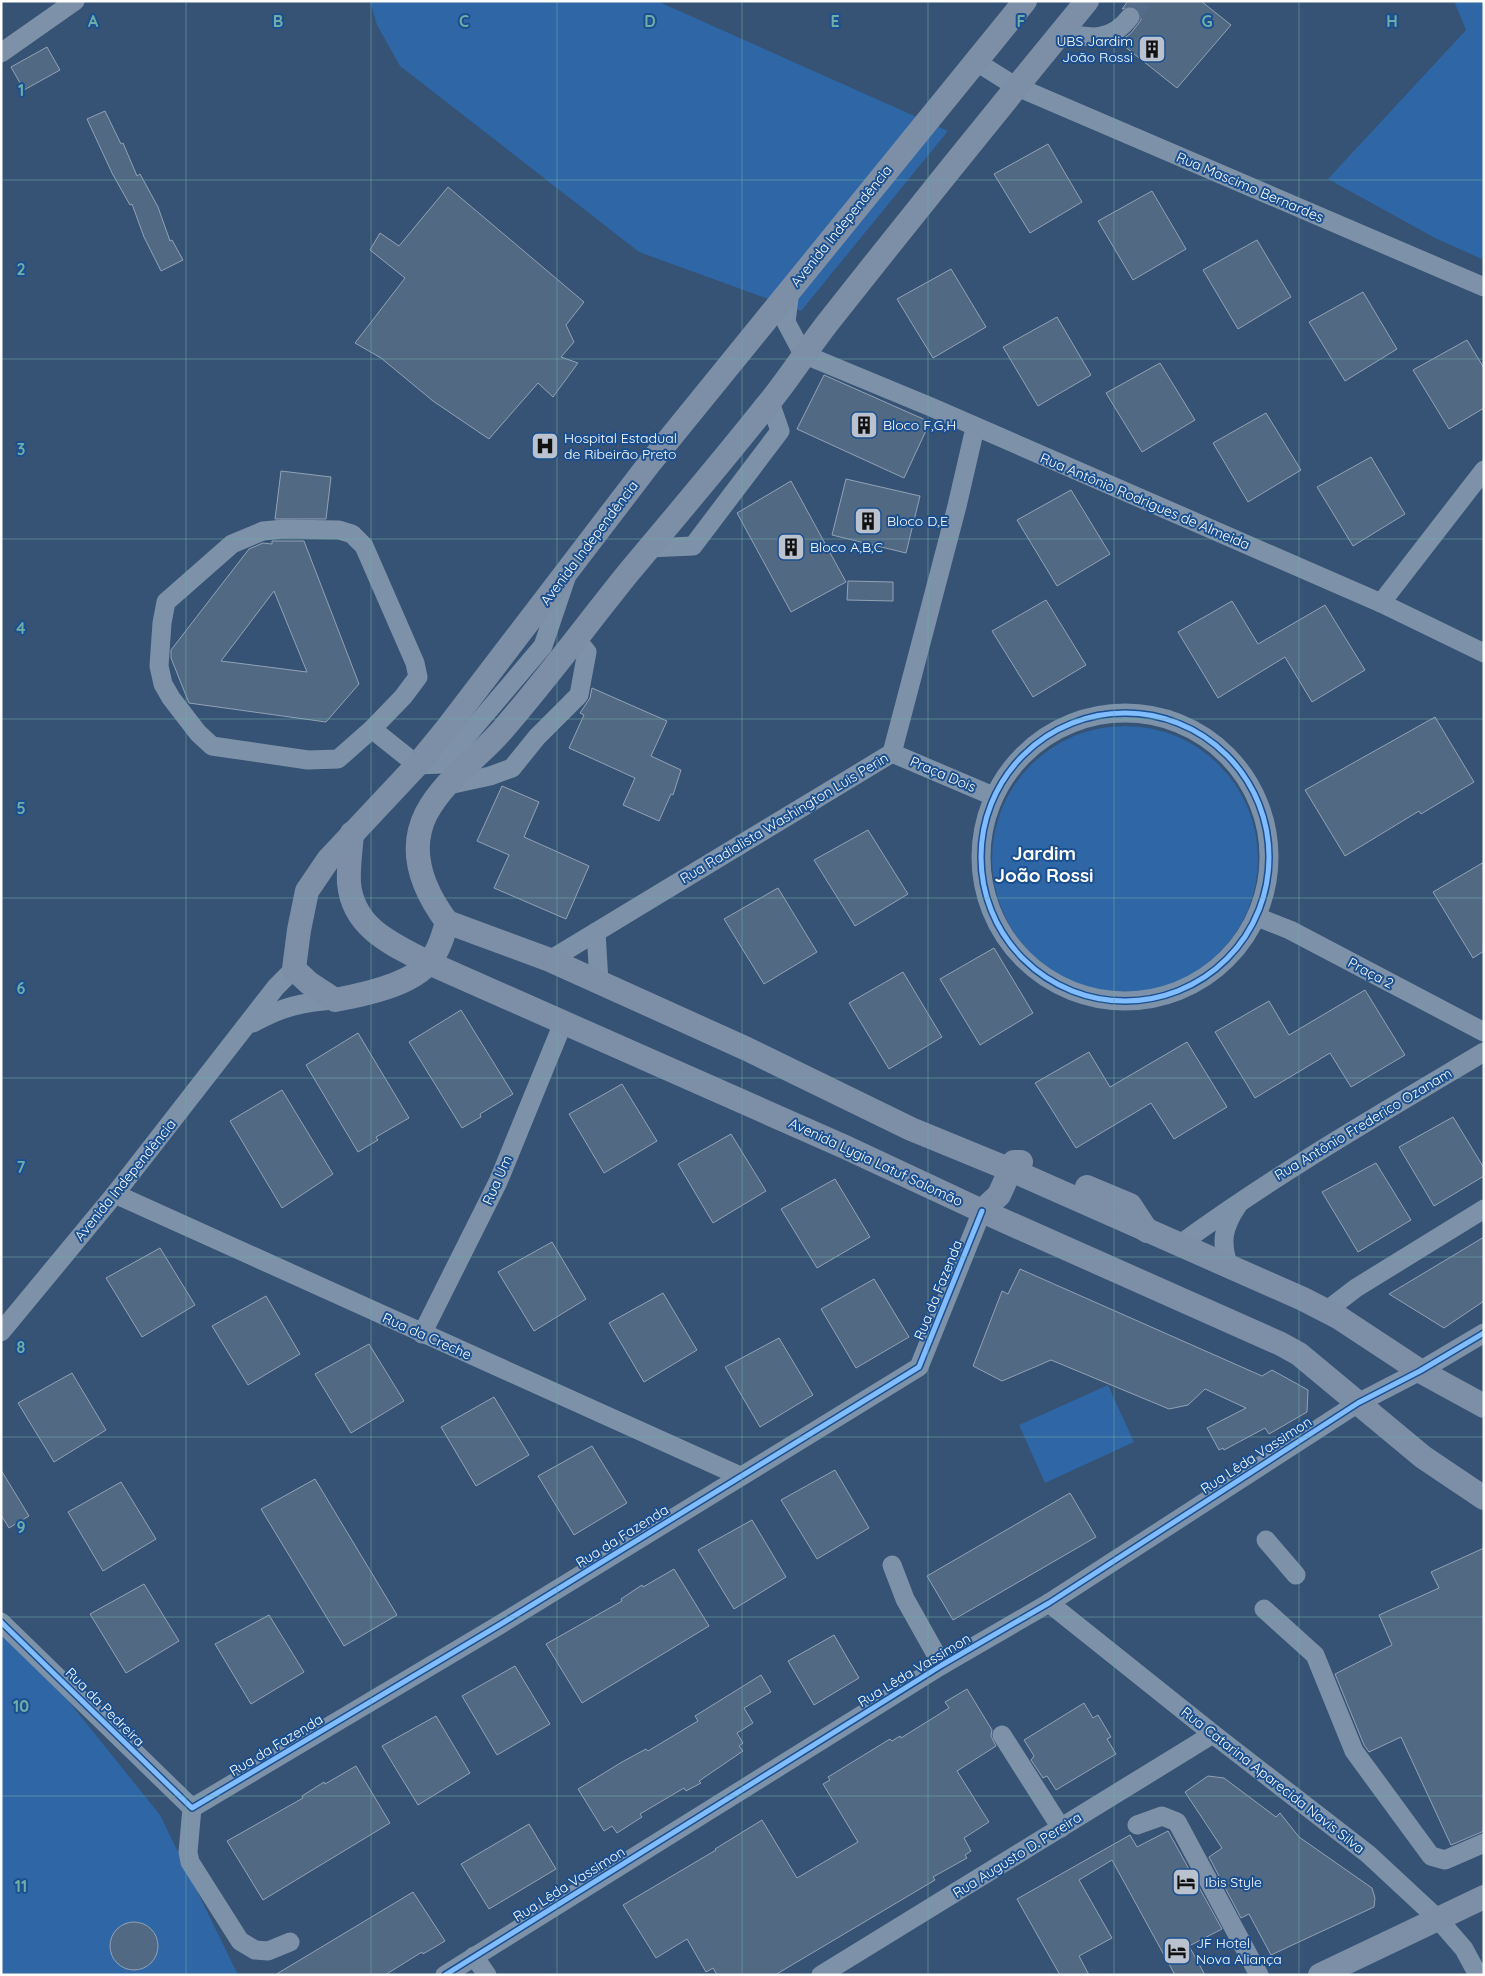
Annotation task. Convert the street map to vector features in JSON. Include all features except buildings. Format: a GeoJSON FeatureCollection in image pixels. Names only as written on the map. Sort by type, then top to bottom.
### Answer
{"type":"FeatureCollection","features":[{"type":"Feature","properties":{"kind":"main road","name":"Avenida Independência"},"geometry":{"type":"LineString","coordinates":[[294,969],[307,891],[328,860],[417,765],[650,464],[974,61],[1025,1]]}},
{"type":"Feature","properties":{"kind":"main road"},"geometry":{"type":"LineString","coordinates":[[1087,1],[1015,86],[803,354],[770,402],[575,638],[503,730],[444,786],[425,816],[418,844],[421,880],[431,901],[447,922],[550,960],[746,1049],[911,1129],[1010,1170],[1326,1311],[1420,1371],[1484,1406]]}},
{"type":"Feature","properties":{"kind":"main road"},"geometry":{"type":"LineString","coordinates":[[352,833],[349,884],[357,913],[375,934],[429,963]]}},
{"type":"Feature","properties":{"kind":"main road"},"geometry":{"type":"LineString","coordinates":[[294,969],[309,983],[335,1000],[370,994],[407,979],[429,963],[440,944],[447,922]]}},
{"type":"Feature","properties":{"kind":"main road","name":"Avenida Lygia Latuf Salomão"},"geometry":{"type":"LineString","coordinates":[[429,963],[845,1147],[982,1211],[1281,1344],[1299,1354],[1423,1457],[1483,1497]]}},
{"type":"Feature","properties":{"kind":"main road"},"geometry":{"type":"LineString","coordinates":[[982,1211],[1000,1195],[1010,1170]]}},
{"type":"Feature","properties":{"kind":"main road"},"geometry":{"type":"LineString","coordinates":[[1320,1975],[1484,1897]]}},
{"type":"Feature","properties":{"kind":"street"},"geometry":{"type":"LineString","coordinates":[[1,53],[75,1]]}},
{"type":"Feature","properties":{"kind":"street"},"geometry":{"type":"LineString","coordinates":[[1062,32],[1103,38],[1123,26],[1130,17]]}},
{"type":"Feature","properties":{"kind":"street","name":"Rua Mascimo Bernardes"},"geometry":{"type":"LineString","coordinates":[[974,61],[1015,86],[1484,287]]}},
{"type":"Feature","properties":{"kind":"street"},"geometry":{"type":"LineString","coordinates":[[790,290],[786,322],[803,354]]}},
{"type":"Feature","properties":{"kind":"street","name":"Rua Antônio Rodrigues de Almeida"},"geometry":{"type":"LineString","coordinates":[[803,354],[930,407],[1381,603],[1484,653]]}},
{"type":"Feature","properties":{"kind":"street"},"geometry":{"type":"LineString","coordinates":[[649,548],[693,546],[780,430],[770,402]]}},
{"type":"Feature","properties":{"kind":"street","name":"Rua Radialista Washington Luis Perin"},"geometry":{"type":"LineString","coordinates":[[550,960],[892,753],[957,506],[975,428]]}},
{"type":"Feature","properties":{"kind":"street"},"geometry":{"type":"LineString","coordinates":[[1381,603],[1484,470]]}},
{"type":"Feature","properties":{"kind":"street"},"geometry":{"type":"LineString","coordinates":[[293,529],[340,530],[352,534],[364,546],[415,663],[418,677],[403,697],[372,729],[338,759],[308,760],[212,746],[198,733],[163,684],[159,666],[162,623],[166,602],[232,544],[263,531],[293,529]]}},
{"type":"Feature","properties":{"kind":"street"},"geometry":{"type":"LineString","coordinates":[[444,786],[490,776],[512,768],[537,737],[579,695],[587,652],[575,638]]}},
{"type":"Feature","properties":{"kind":"street"},"geometry":{"type":"LineString","coordinates":[[1142,713],[1186,726],[1224,751],[1252,786],[1268,829],[1270,874],[1257,917],[1234,952],[1203,979],[1165,996],[1124,1002],[1083,995],[1053,982],[1014,951],[992,916],[981,876],[981,835],[993,796],[1018,758],[1054,730],[1097,715],[1142,713]]}},
{"type":"Feature","properties":{"kind":"street"},"geometry":{"type":"LineString","coordinates":[[372,729],[417,765]]}},
{"type":"Feature","properties":{"kind":"street","name":"Praça Dois"},"geometry":{"type":"LineString","coordinates":[[892,753],[993,796]]}},
{"type":"Feature","properties":{"kind":"street","name":"Praça 2"},"geometry":{"type":"LineString","coordinates":[[1257,917],[1290,930],[1484,1032]]}},
{"type":"Feature","properties":{"kind":"street"},"geometry":{"type":"LineString","coordinates":[[596,932],[599,982]]}},
{"type":"Feature","properties":{"kind":"street","name":"Avenida Independência"},"geometry":{"type":"LineString","coordinates":[[1,1332],[115,1194],[276,987],[294,969]]}},
{"type":"Feature","properties":{"kind":"street","name":"Avenida Independência"},"geometry":{"type":"LineString","coordinates":[[247,1026],[278,1009],[303,1002],[335,1000]]}},
{"type":"Feature","properties":{"kind":"street","name":"Rua Um"},"geometry":{"type":"LineString","coordinates":[[422,1334],[498,1182],[564,1023]]}},
{"type":"Feature","properties":{"kind":"street","name":"Rua Antônio Frederico Ozanam"},"geometry":{"type":"LineString","coordinates":[[1179,1245],[1243,1198],[1300,1161],[1484,1052]]}},
{"type":"Feature","properties":{"kind":"street","name":"Rua da Creche"},"geometry":{"type":"LineString","coordinates":[[115,1194],[740,1476]]}},
{"type":"Feature","properties":{"kind":"street","name":"Rua Antônio Frederico Ozanam"},"geometry":{"type":"LineString","coordinates":[[1229,1267],[1223,1252],[1224,1236],[1228,1220],[1243,1198]]}},
{"type":"Feature","properties":{"kind":"street"},"geometry":{"type":"LineString","coordinates":[[1326,1311],[1356,1288],[1484,1210]]}},
{"type":"Feature","properties":{"kind":"street","name":"Rua da Fazenda"},"geometry":{"type":"LineString","coordinates":[[192,1808],[501,1624],[919,1367],[982,1211]]}},
{"type":"Feature","properties":{"kind":"street","name":"Rua Lêda Vassimon"},"geometry":{"type":"LineString","coordinates":[[445,1975],[942,1665],[1049,1603],[1358,1403],[1420,1371],[1484,1333]]}},
{"type":"Feature","properties":{"kind":"street"},"geometry":{"type":"LineString","coordinates":[[1266,1540],[1296,1574]]}},
{"type":"Feature","properties":{"kind":"street"},"geometry":{"type":"LineString","coordinates":[[892,1565],[905,1599],[942,1665]]}},
{"type":"Feature","properties":{"kind":"street","name":"Rua Catarina Aparecida Navis Silva"},"geometry":{"type":"LineString","coordinates":[[1049,1603],[1213,1734],[1368,1854],[1438,1919],[1464,1949],[1478,1975]]}},
{"type":"Feature","properties":{"kind":"street"},"geometry":{"type":"LineString","coordinates":[[1264,1609],[1315,1655],[1354,1751],[1431,1856],[1445,1860],[1484,1843]]}},
{"type":"Feature","properties":{"kind":"street","name":"Rua da Pedreira"},"geometry":{"type":"LineString","coordinates":[[1,1622],[192,1808]]}},
{"type":"Feature","properties":{"kind":"street","name":"Rua Augusto D. Pereira"},"geometry":{"type":"LineString","coordinates":[[821,1975],[1213,1734]]}},
{"type":"Feature","properties":{"kind":"street"},"geometry":{"type":"LineString","coordinates":[[1002,1735],[1061,1828]]}},
{"type":"Feature","properties":{"kind":"street"},"geometry":{"type":"LineString","coordinates":[[192,1808],[188,1852],[190,1862],[240,1941],[256,1950],[268,1951],[290,1942]]}},
{"type":"Feature","properties":{"kind":"street"},"geometry":{"type":"LineString","coordinates":[[1138,1825],[1162,1816],[1178,1822],[1259,1975]]}},
{"type":"Feature","properties":{"kind":"street"},"geometry":{"type":"LineString","coordinates":[[474,1956],[488,1975]]}},
{"type":"Feature","properties":{"kind":"shaded area"},"geometry":{"type":"Polygon","coordinates":[[[370,1],[657,1],[948,131],[801,311],[639,252],[400,66],[377,25],[370,1]]]}},
{"type":"Feature","properties":{"kind":"shaded area"},"geometry":{"type":"Polygon","coordinates":[[[1454,1],[1484,1],[1484,260],[1435,238],[1328,179],[1466,30],[1454,1]]]}},
{"type":"Feature","properties":{"kind":"shaded area"},"geometry":{"type":"Polygon","coordinates":[[[1125,726],[1151,729],[1176,737],[1199,749],[1219,765],[1235,785],[1247,808],[1255,833],[1258,859],[1255,885],[1247,910],[1235,933],[1219,953],[1199,969],[1176,981],[1151,989],[1125,992],[1099,989],[1074,981],[1051,969],[1031,953],[1015,933],[1003,910],[995,885],[992,859],[995,833],[1003,808],[1015,785],[1031,765],[1051,749],[1074,737],[1099,729],[1125,726]]]}},
{"type":"Feature","properties":{"kind":"shaded area"},"geometry":{"type":"Polygon","coordinates":[[[1108,1385],[1134,1442],[1045,1483],[1019,1425],[1108,1385]]]}},
{"type":"Feature","properties":{"kind":"shaded area"},"geometry":{"type":"Polygon","coordinates":[[[1,1617],[160,1815],[238,1975],[1,1975],[1,1617]]]}},
{"type":"Feature","properties":{"kind":"tunnel"},"geometry":{"type":"LineString","coordinates":[[1130,17],[1142,1]]}},
{"type":"Feature","properties":{"kind":"cycle path"},"geometry":{"type":"LineString","coordinates":[[1125,713],[1153,716],[1180,724],[1205,737],[1227,755],[1245,777],[1258,802],[1266,829],[1269,857],[1266,885],[1258,912],[1245,937],[1227,959],[1205,977],[1180,990],[1153,998],[1125,1001],[1097,998],[1070,990],[1045,977],[1023,959],[1005,937],[992,912],[984,885],[981,857],[984,829],[992,802],[1005,777],[1023,755],[1045,737],[1070,724],[1097,716],[1125,713]]}},
{"type":"Feature","properties":{"kind":"cycle path"},"geometry":{"type":"LineString","coordinates":[[1,1622],[192,1808],[501,1624],[919,1367],[982,1211]]}},
{"type":"Feature","properties":{"kind":"cycle path"},"geometry":{"type":"LineString","coordinates":[[445,1975],[942,1665],[1049,1603],[1358,1403],[1420,1371],[1484,1333]]}},
{"type":"Feature","properties":{"kind":"place","name":"UBS Jardim João Rossi"},"geometry":{"type":"Point","coordinates":[1152,49]}},
{"type":"Feature","properties":{"kind":"place","name":"Bloco F,G,H"},"geometry":{"type":"Point","coordinates":[864,425]}},
{"type":"Feature","properties":{"kind":"place","name":"Hospital Estadual de Ribeirão Preto"},"geometry":{"type":"Point","coordinates":[545,446]}},
{"type":"Feature","properties":{"kind":"place","name":"Bloco D,E"},"geometry":{"type":"Point","coordinates":[868,521]}},
{"type":"Feature","properties":{"kind":"place","name":"Bloco A,B,C"},"geometry":{"type":"Point","coordinates":[791,547]}},
{"type":"Feature","properties":{"kind":"place","name":"Ibis Style"},"geometry":{"type":"Point","coordinates":[1186,1882]}},
{"type":"Feature","properties":{"kind":"place","name":"JF Hotel Nova Aliança"},"geometry":{"type":"Point","coordinates":[1177,1951]}},
{"type":"Feature","properties":{"kind":"district","name":"Jardim João Rossi"},"geometry":{"type":"Point","coordinates":[1044,864]}}]}
